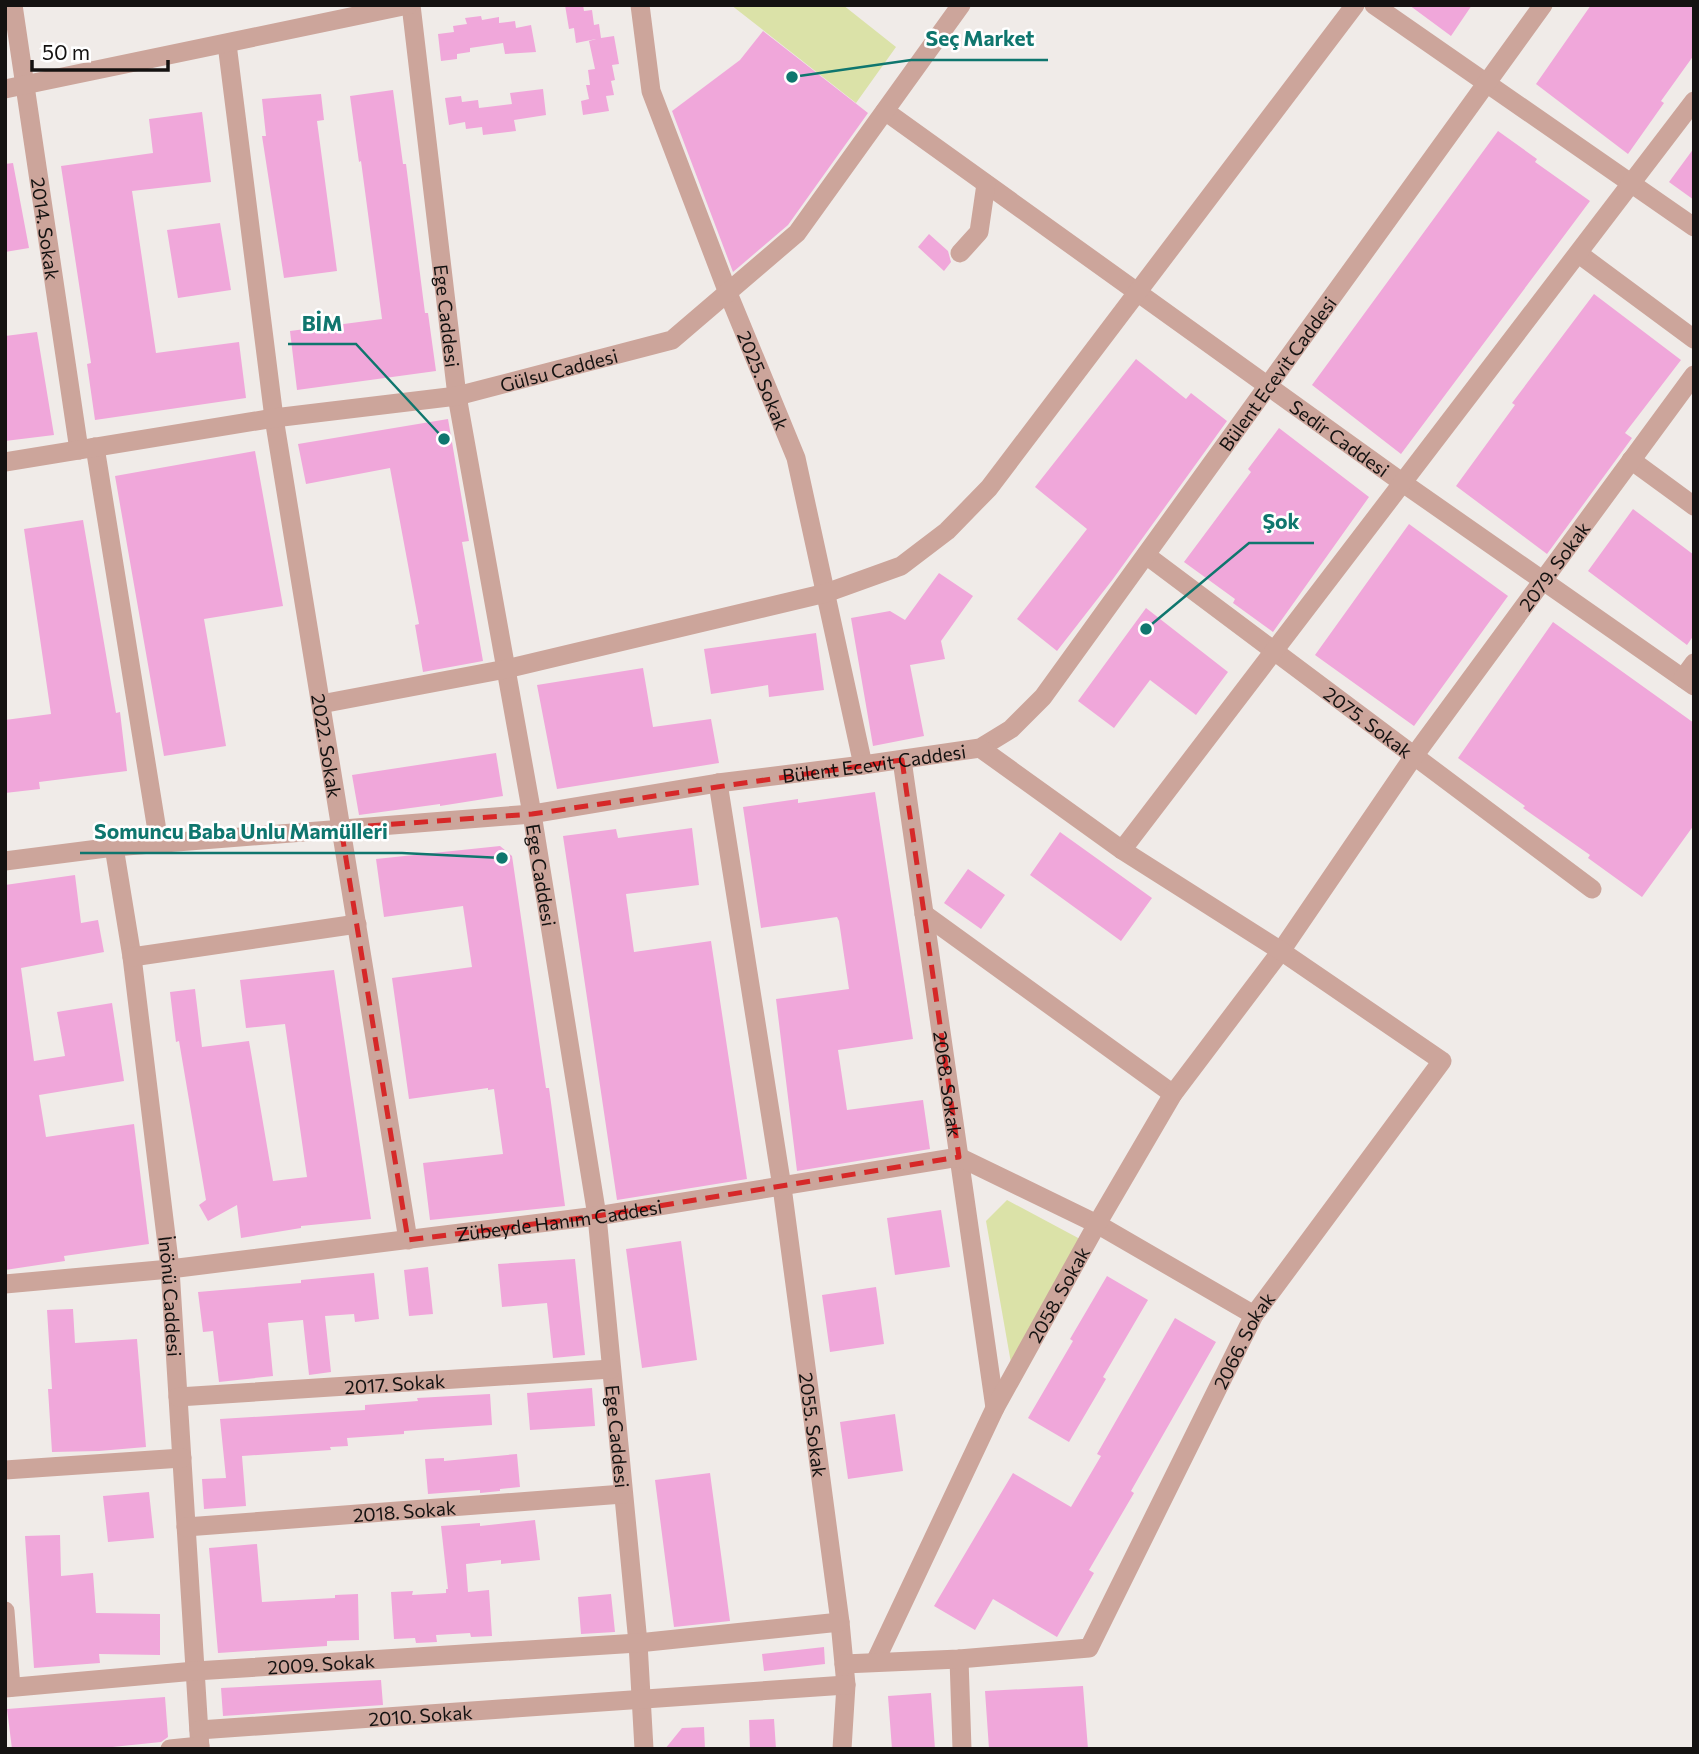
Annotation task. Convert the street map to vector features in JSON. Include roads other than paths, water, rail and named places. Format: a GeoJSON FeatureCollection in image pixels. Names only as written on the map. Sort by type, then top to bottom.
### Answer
{"type":"FeatureCollection","features":[{"type":"Feature","properties":{"kind":"street","name":"2014. Sokak"},"geometry":{"type":"LineString","coordinates":[[13,5],[87,448],[159,843]]}},
{"type":"Feature","properties":{"kind":"street"},"geometry":{"type":"LineString","coordinates":[[5,89],[409,5]]}},
{"type":"Feature","properties":{"kind":"street","name":"Ege Caddesi"},"geometry":{"type":"LineString","coordinates":[[409,5],[457,396],[532,814],[597,1216],[638,1643],[644,1749]]}},
{"type":"Feature","properties":{"kind":"street","name":"2025. Sokak"},"geometry":{"type":"LineString","coordinates":[[640,5],[651,92],[728,293],[796,458],[863,765]]}},
{"type":"Feature","properties":{"kind":"street","name":"Gülsu Caddesi"},"geometry":{"type":"LineString","coordinates":[[5,462],[274,418],[457,396],[672,340],[797,233],[961,5]]}},
{"type":"Feature","properties":{"kind":"street"},"geometry":{"type":"LineString","coordinates":[[321,704],[506,669],[826,593],[901,566],[947,531],[989,488],[1355,5]]}},
{"type":"Feature","properties":{"kind":"street"},"geometry":{"type":"LineString","coordinates":[[1374,5],[1694,227]]}},
{"type":"Feature","properties":{"kind":"street","name":"Bülent Ecevit Caddesi"},"geometry":{"type":"LineString","coordinates":[[5,861],[114,847],[532,814],[718,783],[980,748],[1011,729],[1043,697],[1543,5]]}},
{"type":"Feature","properties":{"kind":"street","name":"2022. Sokak"},"geometry":{"type":"LineString","coordinates":[[227,44],[274,418],[408,1240]]}},
{"type":"Feature","properties":{"kind":"street"},"geometry":{"type":"LineString","coordinates":[[1122,850],[1694,101]]}},
{"type":"Feature","properties":{"kind":"street","name":"Sedir Caddesi"},"geometry":{"type":"LineString","coordinates":[[886,111],[1404,483],[1543,580],[1690,676]]}},
{"type":"Feature","properties":{"kind":"street"},"geometry":{"type":"LineString","coordinates":[[960,253],[979,232],[986,184]]}},
{"type":"Feature","properties":{"kind":"street"},"geometry":{"type":"LineString","coordinates":[[1579,254],[1694,339]]}},
{"type":"Feature","properties":{"kind":"street","name":"2079. Sokak"},"geometry":{"type":"LineString","coordinates":[[1281,951],[1414,756],[1694,375]]}},
{"type":"Feature","properties":{"kind":"street"},"geometry":{"type":"LineString","coordinates":[[1631,460],[1694,506]]}},
{"type":"Feature","properties":{"kind":"street","name":"2075. Sokak"},"geometry":{"type":"LineString","coordinates":[[1146,555],[1592,889]]}},
{"type":"Feature","properties":{"kind":"street"},"geometry":{"type":"LineString","coordinates":[[980,748],[1122,850],[1281,951]]}},
{"type":"Feature","properties":{"kind":"street","name":"2068. Sokak"},"geometry":{"type":"LineString","coordinates":[[902,760],[995,1408]]}},
{"type":"Feature","properties":{"kind":"street","name":"2055. Sokak"},"geometry":{"type":"LineString","coordinates":[[718,783],[782,1186],[840,1622],[846,1685],[842,1749]]}},
{"type":"Feature","properties":{"kind":"street","name":"İnönü Caddesi"},"geometry":{"type":"LineString","coordinates":[[114,847],[132,957],[170,1269],[200,1742]]}},
{"type":"Feature","properties":{"kind":"street"},"geometry":{"type":"LineString","coordinates":[[924,914],[1173,1094]]}},
{"type":"Feature","properties":{"kind":"street"},"geometry":{"type":"LineString","coordinates":[[132,957],[357,924]]}},
{"type":"Feature","properties":{"kind":"street","name":"2066. Sokak"},"geometry":{"type":"LineString","coordinates":[[959,1659],[1089,1648],[1254,1315],[1441,1061],[1281,951]]}},
{"type":"Feature","properties":{"kind":"street","name":"2058. Sokak"},"geometry":{"type":"LineString","coordinates":[[875,1662],[995,1408],[1097,1224],[1173,1094],[1281,951]]}},
{"type":"Feature","properties":{"kind":"street"},"geometry":{"type":"LineString","coordinates":[[959,1157],[1097,1224],[1254,1315]]}},
{"type":"Feature","properties":{"kind":"street","name":"Zübeyde Hanım Caddesi"},"geometry":{"type":"LineString","coordinates":[[5,1284],[170,1269],[597,1216],[959,1157]]}},
{"type":"Feature","properties":{"kind":"street","name":"2017. Sokak"},"geometry":{"type":"LineString","coordinates":[[178,1397],[611,1368]]}},
{"type":"Feature","properties":{"kind":"street"},"geometry":{"type":"LineString","coordinates":[[5,1470],[181,1458]]}},
{"type":"Feature","properties":{"kind":"street","name":"2018. Sokak"},"geometry":{"type":"LineString","coordinates":[[186,1527],[623,1494]]}},
{"type":"Feature","properties":{"kind":"street"},"geometry":{"type":"LineString","coordinates":[[5,1611],[8,1688]]}},
{"type":"Feature","properties":{"kind":"street","name":"2009. Sokak"},"geometry":{"type":"LineString","coordinates":[[8,1688],[195,1671],[638,1643],[840,1622]]}},
{"type":"Feature","properties":{"kind":"street"},"geometry":{"type":"LineString","coordinates":[[844,1664],[959,1659],[962,1749]]}},
{"type":"Feature","properties":{"kind":"street","name":"2010. Sokak"},"geometry":{"type":"LineString","coordinates":[[170,1749],[200,1742],[846,1685]]}},
{"type":"Feature","properties":{"kind":"place","name":"Seç Market"},"geometry":{"type":"Point","coordinates":[792,77]}},
{"type":"Feature","properties":{"kind":"place","name":"BİM"},"geometry":{"type":"Point","coordinates":[444,439]}},
{"type":"Feature","properties":{"kind":"place","name":"Şok"},"geometry":{"type":"Point","coordinates":[1146,629]}},
{"type":"Feature","properties":{"kind":"place","name":"Somuncu Baba Unlu Mamülleri"},"geometry":{"type":"Point","coordinates":[502,858]}}]}
